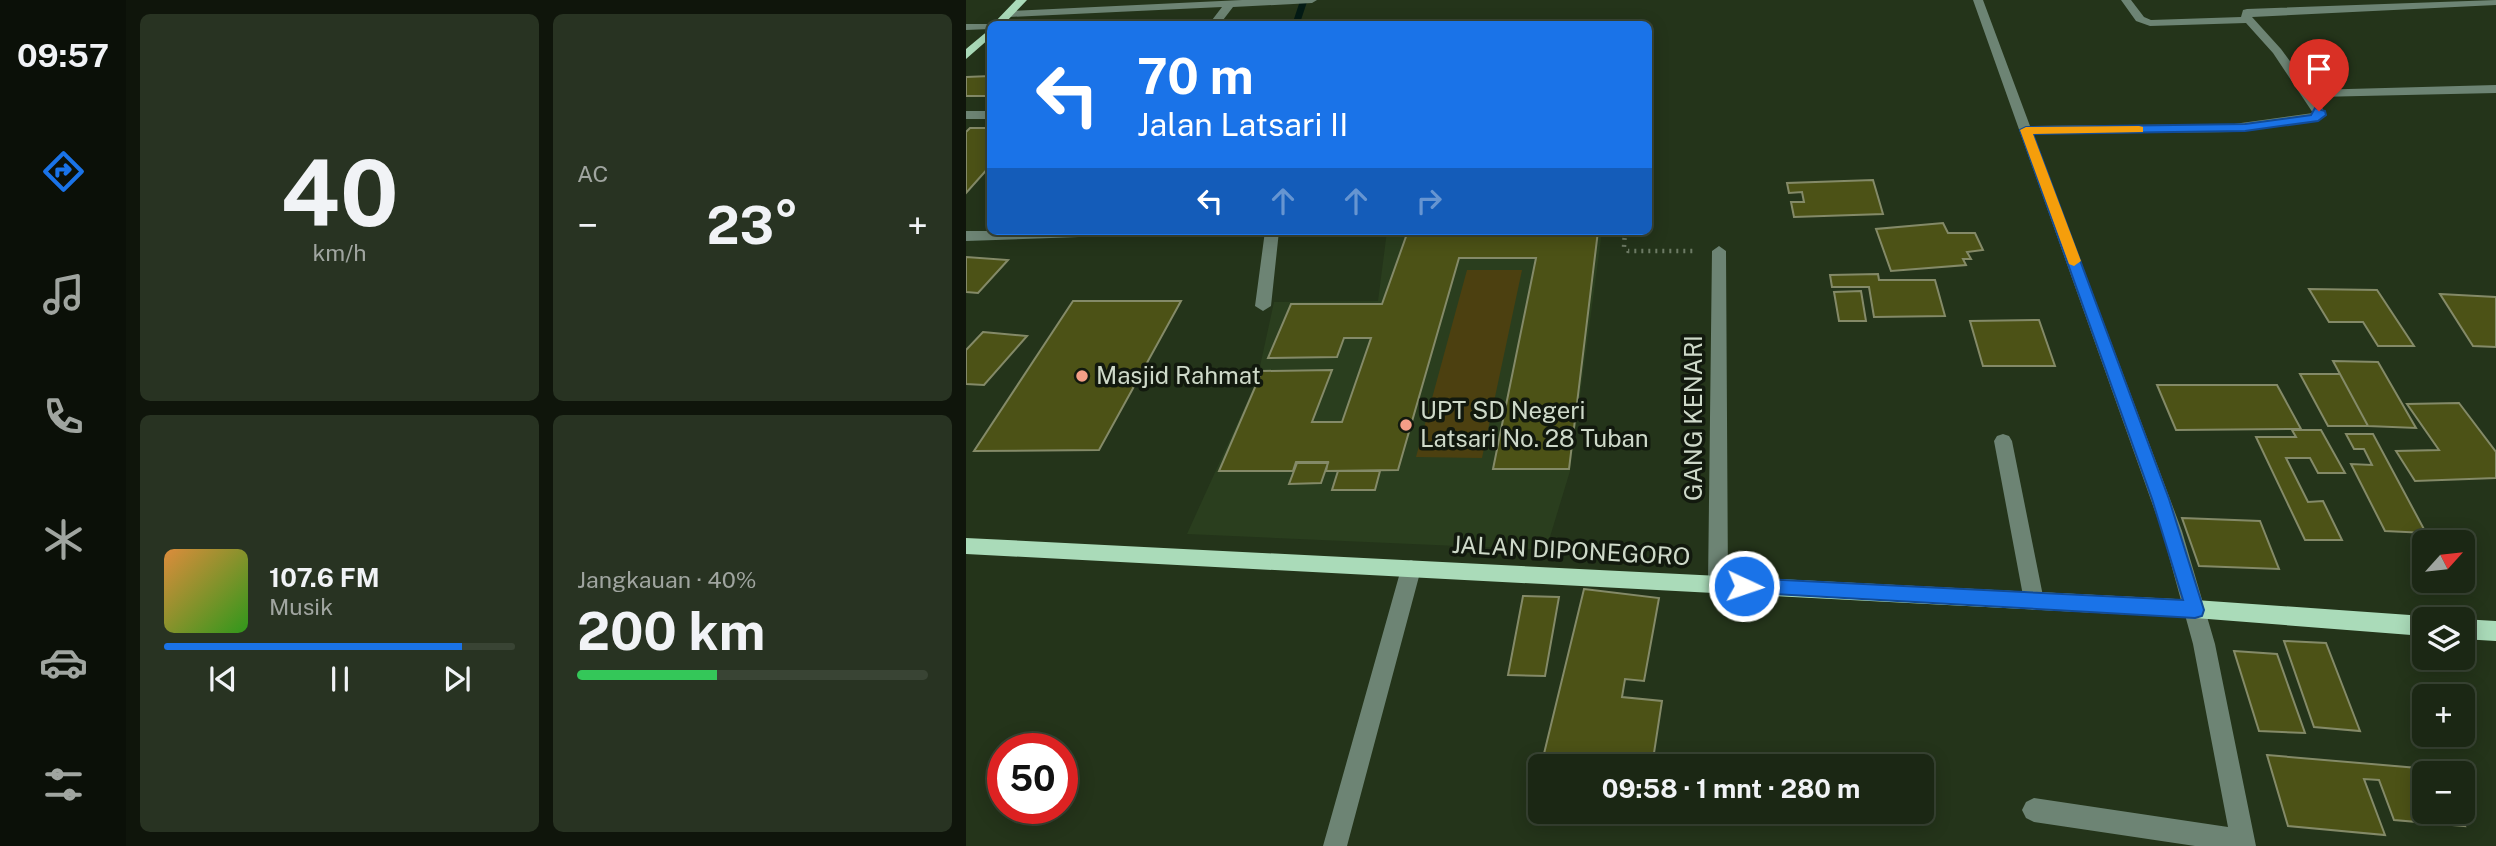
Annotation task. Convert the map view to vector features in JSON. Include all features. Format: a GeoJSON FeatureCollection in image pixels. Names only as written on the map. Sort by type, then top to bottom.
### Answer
{"type":"FeatureCollection","features":[{"type":"Feature","properties":{"kind":"main road"},"geometry":{"type":"LineString","coordinates":[[1001,21],[1023,0]]}},
{"type":"Feature","properties":{"kind":"main road"},"geometry":{"type":"LineString","coordinates":[[966,56],[987,35]]}},
{"type":"Feature","properties":{"kind":"main road","name":"JALAN DIPONEGORO"},"geometry":{"type":"LineString","coordinates":[[966,546],[2034,601],[2412,625]]}},
{"type":"Feature","properties":{"kind":"main road"},"geometry":{"type":"LineString","coordinates":[[2475,630],[2496,631]]}},
{"type":"Feature","properties":{"kind":"street"},"geometry":{"type":"LineString","coordinates":[[1009,14],[1311,0]]}},
{"type":"Feature","properties":{"kind":"street"},"geometry":{"type":"LineString","coordinates":[[1978,0],[2161,499],[2195,610],[2225,742],[2244,843],[2034,810]]}},
{"type":"Feature","properties":{"kind":"street"},"geometry":{"type":"LineString","coordinates":[[2126,0],[2140,19],[2150,23],[2249,20]]}},
{"type":"Feature","properties":{"kind":"street"},"geometry":{"type":"LineString","coordinates":[[2026,130],[2221,128],[2302,121],[2320,115],[2277,51],[2245,14],[2251,11],[2383,9],[2496,2]]}},
{"type":"Feature","properties":{"kind":"street"},"geometry":{"type":"LineString","coordinates":[[1217,21],[1229,5]]}},
{"type":"Feature","properties":{"kind":"street"},"geometry":{"type":"LineString","coordinates":[[966,27],[987,26]]}},
{"type":"Feature","properties":{"kind":"street"},"geometry":{"type":"LineString","coordinates":[[2308,94],[2496,89]]}},
{"type":"Feature","properties":{"kind":"street"},"geometry":{"type":"LineString","coordinates":[[966,116],[987,115]]}},
{"type":"Feature","properties":{"kind":"street"},"geometry":{"type":"LineString","coordinates":[[966,236],[993,235]]}},
{"type":"Feature","properties":{"kind":"street"},"geometry":{"type":"LineString","coordinates":[[1263,306],[1272,235]]}},
{"type":"Feature","properties":{"kind":"street","name":"GANG KENARI"},"geometry":{"type":"LineString","coordinates":[[1718,584],[1719,251]]}},
{"type":"Feature","properties":{"kind":"street"},"geometry":{"type":"LineString","coordinates":[[2003,440],[2034,601]]}},
{"type":"Feature","properties":{"kind":"street"},"geometry":{"type":"LineString","coordinates":[[1335,846],[1411,569]]}},
{"type":"Feature","properties":{"kind":"path"},"geometry":{"type":"LineString","coordinates":[[1625,235],[1624,247],[1628,251],[1719,251]]}},
{"type":"Feature","properties":{"kind":"shaded area","name":"UPT SD Negeri Latsari No. 28 Tuban"},"geometry":{"type":"Polygon","coordinates":[[[1386,235],[1601,235],[1570,471],[1546,550],[1187,534],[1257,380],[1274,302],[1378,301],[1386,235]]]}},
{"type":"Feature","properties":{"kind":"shaded area"},"geometry":{"type":"Polygon","coordinates":[[[1467,270],[1522,270],[1482,458],[1416,457],[1467,270]]]}},
{"type":"Feature","properties":{"kind":"building"},"geometry":{"type":"Polygon","coordinates":[[[987,76],[987,96],[966,96],[966,77],[987,76]]]}},
{"type":"Feature","properties":{"kind":"building"},"geometry":{"type":"Polygon","coordinates":[[[970,128],[987,128],[987,169],[966,193],[966,132],[970,128]]]}},
{"type":"Feature","properties":{"kind":"building"},"geometry":{"type":"Polygon","coordinates":[[[1873,180],[1883,214],[1794,217],[1791,202],[1804,202],[1802,192],[1789,193],[1787,183],[1873,180]]]}},
{"type":"Feature","properties":{"kind":"building"},"geometry":{"type":"Polygon","coordinates":[[[1943,223],[1948,233],[1975,233],[1983,250],[1967,252],[1971,259],[1963,259],[1966,265],[1891,271],[1876,229],[1943,223]]]}},
{"type":"Feature","properties":{"kind":"building"},"geometry":{"type":"Polygon","coordinates":[[[1407,235],[1598,235],[1569,469],[1493,469],[1536,258],[1459,258],[1398,470],[1326,471],[1328,462],[1296,462],[1293,471],[1219,471],[1262,371],[1332,370],[1312,422],[1342,422],[1371,338],[1344,338],[1337,357],[1268,358],[1291,304],[1382,304],[1407,235]]]}},
{"type":"Feature","properties":{"kind":"building"},"geometry":{"type":"Polygon","coordinates":[[[966,257],[1008,260],[978,293],[966,292],[966,257]]]}},
{"type":"Feature","properties":{"kind":"building"},"geometry":{"type":"Polygon","coordinates":[[[1878,274],[1879,280],[1935,280],[1945,316],[1874,317],[1869,287],[1832,287],[1830,275],[1878,274]]]}},
{"type":"Feature","properties":{"kind":"building"},"geometry":{"type":"Polygon","coordinates":[[[2309,289],[2377,290],[2414,346],[2378,346],[2363,322],[2329,322],[2309,289]]]}},
{"type":"Feature","properties":{"kind":"building"},"geometry":{"type":"Polygon","coordinates":[[[1861,291],[1866,321],[1839,321],[1834,292],[1861,291]]]}},
{"type":"Feature","properties":{"kind":"building"},"geometry":{"type":"Polygon","coordinates":[[[2440,294],[2496,297],[2496,347],[2473,346],[2440,294]]]}},
{"type":"Feature","properties":{"kind":"building","name":"Masjid Rahmat"},"geometry":{"type":"Polygon","coordinates":[[[1073,301],[1181,301],[1099,450],[974,451],[1073,301]]]}},
{"type":"Feature","properties":{"kind":"building"},"geometry":{"type":"Polygon","coordinates":[[[2039,320],[2055,366],[1983,366],[1970,321],[2039,320]]]}},
{"type":"Feature","properties":{"kind":"building"},"geometry":{"type":"Polygon","coordinates":[[[983,332],[1027,336],[984,385],[966,384],[966,350],[983,332]]]}},
{"type":"Feature","properties":{"kind":"building"},"geometry":{"type":"Polygon","coordinates":[[[2333,361],[2378,362],[2416,428],[2368,426],[2333,361]]]}},
{"type":"Feature","properties":{"kind":"building"},"geometry":{"type":"Polygon","coordinates":[[[2300,374],[2340,374],[2368,426],[2328,426],[2300,374]]]}},
{"type":"Feature","properties":{"kind":"building"},"geometry":{"type":"Polygon","coordinates":[[[2157,385],[2277,385],[2301,429],[2176,430],[2157,385]]]}},
{"type":"Feature","properties":{"kind":"building"},"geometry":{"type":"Polygon","coordinates":[[[2459,403],[2496,452],[2496,478],[2415,481],[2396,451],[2439,450],[2407,404],[2459,403]]]}},
{"type":"Feature","properties":{"kind":"building"},"geometry":{"type":"Polygon","coordinates":[[[2292,430],[2321,430],[2345,473],[2318,473],[2310,458],[2286,458],[2308,502],[2323,501],[2342,540],[2305,540],[2256,437],[2296,437],[2292,430]]]}},
{"type":"Feature","properties":{"kind":"building"},"geometry":{"type":"Polygon","coordinates":[[[2346,434],[2373,434],[2424,530],[2385,531],[2351,464],[2372,465],[2364,449],[2354,449],[2346,434]]]}},
{"type":"Feature","properties":{"kind":"building"},"geometry":{"type":"Polygon","coordinates":[[[1297,463],[1328,463],[1321,483],[1289,484],[1297,463]]]}},
{"type":"Feature","properties":{"kind":"building"},"geometry":{"type":"Polygon","coordinates":[[[1338,471],[1380,471],[1375,490],[1332,490],[1338,471]]]}},
{"type":"Feature","properties":{"kind":"building"},"geometry":{"type":"Polygon","coordinates":[[[2182,518],[2260,521],[2279,569],[2199,566],[2182,518]]]}},
{"type":"Feature","properties":{"kind":"building"},"geometry":{"type":"Polygon","coordinates":[[[1584,589],[1659,598],[1644,681],[1625,679],[1622,697],[1662,701],[1654,754],[1544,754],[1584,589]]]}},
{"type":"Feature","properties":{"kind":"building"},"geometry":{"type":"Polygon","coordinates":[[[1523,596],[1559,597],[1545,676],[1508,675],[1523,596]]]}},
{"type":"Feature","properties":{"kind":"building"},"geometry":{"type":"Polygon","coordinates":[[[2284,641],[2326,643],[2360,731],[2314,727],[2284,641]]]}},
{"type":"Feature","properties":{"kind":"building"},"geometry":{"type":"Polygon","coordinates":[[[2234,651],[2277,654],[2305,733],[2259,731],[2234,651]]]}},
{"type":"Feature","properties":{"kind":"building"},"geometry":{"type":"Polygon","coordinates":[[[2267,755],[2412,768],[2412,822],[2394,820],[2379,780],[2364,779],[2385,835],[2288,826],[2267,755]]]}},
{"type":"Feature","properties":{"kind":"waterway"},"geometry":{"type":"LineString","coordinates":[[1297,21],[1304,0]]}},
{"type":"Feature","properties":{"kind":"slow traffic"},"geometry":{"type":"LineString","coordinates":[[2074,261],[2026,130],[2139,129]]}},
{"type":"Feature","properties":{"kind":"place","name":"Masjid Rahmat"},"geometry":{"type":"Point","coordinates":[1082,376]}},
{"type":"Feature","properties":{"kind":"place","name":"UPT SD Negeri Latsari No. 28 Tuban"},"geometry":{"type":"Point","coordinates":[1406,425]}},
{"type":"Feature","properties":{"kind":"route"},"geometry":{"type":"LineString","coordinates":[[1744,586],[2195,610],[2161,499],[2026,130],[2245,127],[2314,118],[2320,115],[2319,111]]}}]}
